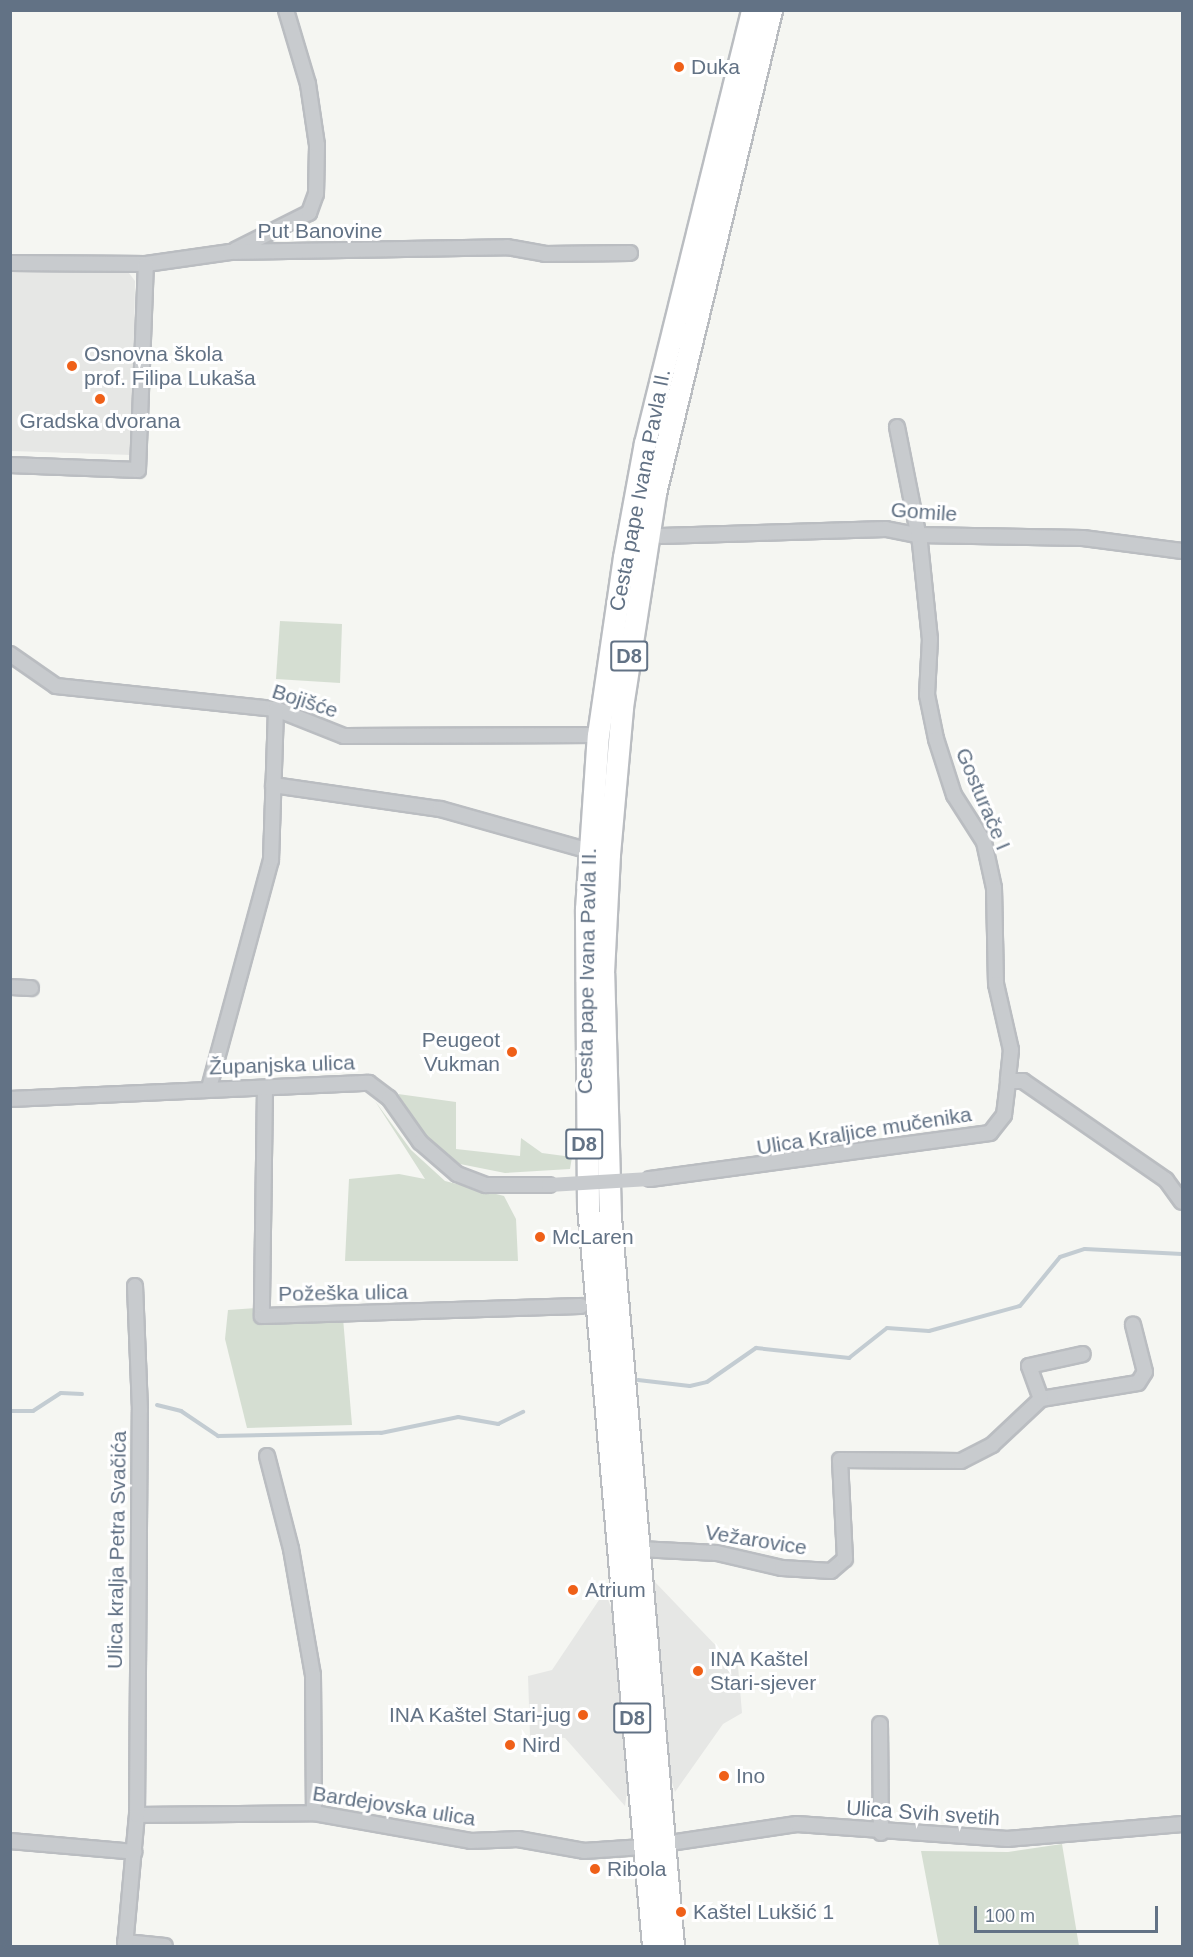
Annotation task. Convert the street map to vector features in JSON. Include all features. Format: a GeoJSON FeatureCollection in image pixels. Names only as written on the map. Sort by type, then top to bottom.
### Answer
{"type":"FeatureCollection","features":[{"type":"Feature","properties":{"kind":"main road","name":"Cesta pape Ivana Pavla II."},"geometry":{"type":"LineString","coordinates":[[673,1947],[653,1846],[585,1156],[589,851],[598,735],[645,443],[752,10]]}},
{"type":"Feature","properties":{"kind":"main road","name":"Cesta pape Ivana Pavla II."},"geometry":{"type":"LineString","coordinates":[[653,1947],[653,1846],[639,1549],[605,1121],[603,973],[614,785],[655,493],[771,10]]}},
{"type":"Feature","properties":{"kind":"street"},"geometry":{"type":"LineString","coordinates":[[230,252],[309,213],[316,194],[317,145],[308,84],[286,10]]}},
{"type":"Feature","properties":{"kind":"street","name":"Put Banovine"},"geometry":{"type":"LineString","coordinates":[[10,263],[146,264],[230,252],[507,247],[545,254],[630,253]]}},
{"type":"Feature","properties":{"kind":"street"},"geometry":{"type":"LineString","coordinates":[[10,465],[138,470],[146,264]]}},
{"type":"Feature","properties":{"kind":"street","name":"Gosturače I"},"geometry":{"type":"LineString","coordinates":[[897,427],[918,535],[930,639],[927,695],[936,739],[954,795],[984,842],[994,888],[996,984],[1011,1050],[1008,1081]]}},
{"type":"Feature","properties":{"kind":"street","name":"Gomile"},"geometry":{"type":"LineString","coordinates":[[661,536],[886,529],[918,535],[1083,538],[1182,551]]}},
{"type":"Feature","properties":{"kind":"street","name":"Bojišće"},"geometry":{"type":"LineString","coordinates":[[10,654],[56,686],[276,709],[344,736],[598,735]]}},
{"type":"Feature","properties":{"kind":"street"},"geometry":{"type":"LineString","coordinates":[[209,1088],[271,860],[276,709]]}},
{"type":"Feature","properties":{"kind":"street"},"geometry":{"type":"LineString","coordinates":[[273,785],[440,809],[589,851]]}},
{"type":"Feature","properties":{"kind":"street"},"geometry":{"type":"LineString","coordinates":[[10,987],[32,988]]}},
{"type":"Feature","properties":{"kind":"street"},"geometry":{"type":"LineString","coordinates":[[1008,1081],[1023,1081],[1116,1145],[1166,1180],[1182,1202]]}},
{"type":"Feature","properties":{"kind":"street","name":"Ulica Kraljice mučenika"},"geometry":{"type":"LineString","coordinates":[[549,1185],[650,1179],[990,1133],[1004,1114],[1008,1081]]}},
{"type":"Feature","properties":{"kind":"street","name":"Županjska ulica"},"geometry":{"type":"LineString","coordinates":[[10,1099],[209,1088],[369,1083],[389,1098],[420,1142],[457,1174],[486,1185],[549,1185]]}},
{"type":"Feature","properties":{"kind":"street","name":"Požeška ulica"},"geometry":{"type":"LineString","coordinates":[[265,1088],[262,1316],[581,1306]]}},
{"type":"Feature","properties":{"kind":"street","name":"Ulica kralja Petra Svačića"},"geometry":{"type":"LineString","coordinates":[[135,1286],[137,1815],[135,1852]]}},
{"type":"Feature","properties":{"kind":"street"},"geometry":{"type":"LineString","coordinates":[[1083,1354],[1029,1366],[1041,1399],[1138,1383],[1145,1372],[1133,1325]]}},
{"type":"Feature","properties":{"kind":"street","name":"Vežarovice"},"geometry":{"type":"LineString","coordinates":[[639,1549],[717,1553],[782,1568],[831,1571],[845,1559],[840,1460],[961,1461],[992,1445],[1041,1399]]}},
{"type":"Feature","properties":{"kind":"street"},"geometry":{"type":"LineString","coordinates":[[267,1456],[291,1549],[313,1675],[314,1813]]}},
{"type":"Feature","properties":{"kind":"street"},"geometry":{"type":"LineString","coordinates":[[880,1724],[881,1833]]}},
{"type":"Feature","properties":{"kind":"street","name":"Bardejovska ulica"},"geometry":{"type":"LineString","coordinates":[[137,1815],[314,1813],[471,1841],[518,1839],[584,1851],[653,1846]]}},
{"type":"Feature","properties":{"kind":"street","name":"Ulica Svih svetih"},"geometry":{"type":"LineString","coordinates":[[653,1846],[797,1824],[881,1833],[1006,1839],[1182,1824]]}},
{"type":"Feature","properties":{"kind":"street"},"geometry":{"type":"LineString","coordinates":[[10,1841],[135,1852],[125,1944],[165,1947]]}},
{"type":"Feature","properties":{"kind":"shaded area","name":"Osnovna škola prof. Filipa Lukaša"},"geometry":{"type":"Polygon","coordinates":[[[126,269],[135,281],[132,455],[11,451],[11,270],[126,269]]]}},
{"type":"Feature","properties":{"kind":"shaded area"},"geometry":{"type":"Polygon","coordinates":[[[280,621],[342,624],[340,683],[276,679],[280,621]]]}},
{"type":"Feature","properties":{"kind":"shaded area"},"geometry":{"type":"Polygon","coordinates":[[[398,1094],[456,1102],[456,1149],[520,1156],[521,1138],[542,1153],[572,1157],[570,1169],[505,1173],[460,1164],[426,1137],[398,1094]]]}},
{"type":"Feature","properties":{"kind":"shaded area"},"geometry":{"type":"Polygon","coordinates":[[[375,1101],[411,1150],[445,1181],[504,1196],[516,1219],[518,1261],[345,1261],[349,1179],[399,1174],[425,1179],[375,1101]]]}},
{"type":"Feature","properties":{"kind":"shaded area"},"geometry":{"type":"Polygon","coordinates":[[[257,1308],[343,1318],[352,1425],[247,1428],[225,1339],[228,1310],[257,1308]]]}},
{"type":"Feature","properties":{"kind":"shaded area"},"geometry":{"type":"Polygon","coordinates":[[[654,1581],[722,1652],[737,1654],[742,1713],[723,1724],[675,1792],[665,1760],[654,1581]]]}},
{"type":"Feature","properties":{"kind":"shaded area"},"geometry":{"type":"Polygon","coordinates":[[[605,1591],[616,1621],[630,1771],[625,1806],[565,1738],[530,1736],[528,1676],[552,1670],[605,1591]]]}},
{"type":"Feature","properties":{"kind":"shaded area"},"geometry":{"type":"Polygon","coordinates":[[[1062,1844],[1079,1946],[939,1946],[921,1851],[1008,1852],[1062,1844]]]}},
{"type":"Feature","properties":{"kind":"waterway"},"geometry":{"type":"LineString","coordinates":[[638,1380],[690,1386],[707,1382],[756,1348],[849,1358],[887,1328],[929,1331],[1020,1306],[1060,1257],[1085,1249],[1182,1254]]}},
{"type":"Feature","properties":{"kind":"waterway"},"geometry":{"type":"LineString","coordinates":[[10,1411],[33,1411],[61,1393],[82,1394]]}},
{"type":"Feature","properties":{"kind":"waterway"},"geometry":{"type":"LineString","coordinates":[[157,1405],[181,1411],[218,1436],[381,1433],[458,1417],[498,1424],[523,1412]]}},
{"type":"Feature","properties":{"kind":"place","name":"Duka"},"geometry":{"type":"Point","coordinates":[679,67]}},
{"type":"Feature","properties":{"kind":"place","name":"Osnovna škola prof. Filipa Lukaša"},"geometry":{"type":"Point","coordinates":[72,366]}},
{"type":"Feature","properties":{"kind":"place","name":"Gradska dvorana"},"geometry":{"type":"Point","coordinates":[100,399]}},
{"type":"Feature","properties":{"kind":"place","name":"Peugeot Vukman"},"geometry":{"type":"Point","coordinates":[512,1052]}},
{"type":"Feature","properties":{"kind":"place","name":"McLaren"},"geometry":{"type":"Point","coordinates":[540,1237]}},
{"type":"Feature","properties":{"kind":"place","name":"Atrium"},"geometry":{"type":"Point","coordinates":[573,1590]}},
{"type":"Feature","properties":{"kind":"place","name":"INA Kaštel Stari-sjever"},"geometry":{"type":"Point","coordinates":[698,1671]}},
{"type":"Feature","properties":{"kind":"place","name":"INA Kaštel Stari-jug"},"geometry":{"type":"Point","coordinates":[583,1715]}},
{"type":"Feature","properties":{"kind":"place","name":"Nird"},"geometry":{"type":"Point","coordinates":[510,1745]}},
{"type":"Feature","properties":{"kind":"place","name":"Ino"},"geometry":{"type":"Point","coordinates":[724,1776]}},
{"type":"Feature","properties":{"kind":"place","name":"Ribola"},"geometry":{"type":"Point","coordinates":[595,1869]}},
{"type":"Feature","properties":{"kind":"place","name":"Kaštel Lukšić 1"},"geometry":{"type":"Point","coordinates":[681,1912]}}]}
